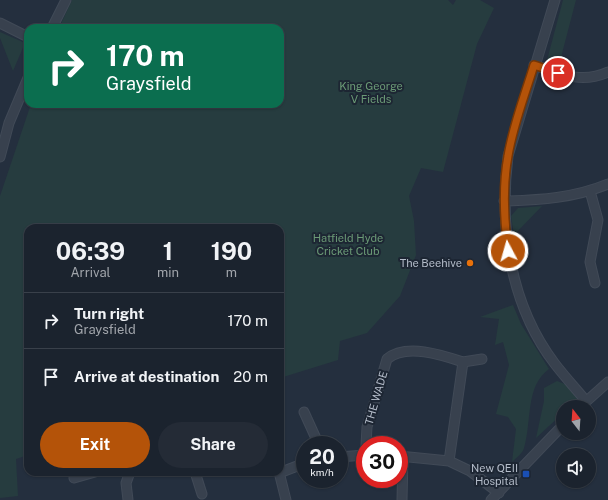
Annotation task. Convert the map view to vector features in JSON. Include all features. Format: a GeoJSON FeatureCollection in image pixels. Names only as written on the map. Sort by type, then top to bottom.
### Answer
{"type":"FeatureCollection","features":[{"type":"Feature","properties":{"kind":"street"},"geometry":{"type":"LineString","coordinates":[[54,24],[66,0]]}},
{"type":"Feature","properties":{"kind":"street"},"geometry":{"type":"LineString","coordinates":[[554,0],[508,156],[504,201],[508,251],[526,314],[554,363],[580,400]]}},
{"type":"Feature","properties":{"kind":"street"},"geometry":{"type":"LineString","coordinates":[[0,22],[24,35]]}},
{"type":"Feature","properties":{"kind":"street"},"geometry":{"type":"LineString","coordinates":[[534,65],[570,77],[592,78],[608,72]]}},
{"type":"Feature","properties":{"kind":"street"},"geometry":{"type":"LineString","coordinates":[[0,157],[9,123],[24,87]]}},
{"type":"Feature","properties":{"kind":"street"},"geometry":{"type":"LineString","coordinates":[[504,201],[546,200],[590,191],[608,184]]}},
{"type":"Feature","properties":{"kind":"street"},"geometry":{"type":"LineString","coordinates":[[590,191],[598,220],[590,262],[595,283]]}},
{"type":"Feature","properties":{"kind":"street","name":"THE WADE"},"geometry":{"type":"LineString","coordinates":[[366,436],[367,427],[387,359],[393,354],[409,350],[451,358],[463,362],[482,359]]}},
{"type":"Feature","properties":{"kind":"street"},"geometry":{"type":"LineString","coordinates":[[449,461],[463,362]]}},
{"type":"Feature","properties":{"kind":"street"},"geometry":{"type":"LineString","coordinates":[[588,400],[608,382]]}},
{"type":"Feature","properties":{"kind":"street"},"geometry":{"type":"LineString","coordinates":[[304,412],[315,436]]}},
{"type":"Feature","properties":{"kind":"street"},"geometry":{"type":"LineString","coordinates":[[491,500],[556,432]]}},
{"type":"Feature","properties":{"kind":"street"},"geometry":{"type":"LineString","coordinates":[[408,457],[449,461],[470,471],[498,493]]}},
{"type":"Feature","properties":{"kind":"street"},"geometry":{"type":"LineString","coordinates":[[284,470],[296,466]]}},
{"type":"Feature","properties":{"kind":"street"},"geometry":{"type":"LineString","coordinates":[[74,478],[81,476]]}},
{"type":"Feature","properties":{"kind":"street"},"geometry":{"type":"LineString","coordinates":[[127,476],[128,500]]}},
{"type":"Feature","properties":{"kind":"street"},"geometry":{"type":"LineString","coordinates":[[196,476],[202,494]]}},
{"type":"Feature","properties":{"kind":"street"},"geometry":{"type":"LineString","coordinates":[[280,476],[286,500]]}},
{"type":"Feature","properties":{"kind":"street"},"geometry":{"type":"LineString","coordinates":[[402,488],[402,500]]}},
{"type":"Feature","properties":{"kind":"green space","name":"King George V Fields"},"geometry":{"type":"Polygon","coordinates":[[[72,0],[448,0],[453,5],[456,0],[480,0],[494,8],[477,44],[443,172],[421,168],[409,196],[414,221],[416,255],[400,296],[367,333],[340,341],[338,360],[284,377],[284,224],[24,224],[24,456],[16,459],[18,496],[0,498],[0,196],[30,108],[284,108],[284,24],[61,24],[72,0]]]}},
{"type":"Feature","properties":{"kind":"green space"},"geometry":{"type":"Polygon","coordinates":[[[563,0],[576,0],[559,65],[561,70],[546,64],[563,0]]]}},
{"type":"Feature","properties":{"kind":"green space"},"geometry":{"type":"Polygon","coordinates":[[[0,32],[24,43],[13,71],[0,38],[0,32]]]}},
{"type":"Feature","properties":{"kind":"green space"},"geometry":{"type":"Polygon","coordinates":[[[542,206],[514,235],[511,216],[518,208],[542,206]]]}},
{"type":"Feature","properties":{"kind":"green space"},"geometry":{"type":"Polygon","coordinates":[[[513,305],[521,324],[549,369],[541,376],[536,385],[530,405],[524,448],[521,454],[512,462],[516,429],[508,417],[496,414],[509,365],[503,342],[495,345],[499,319],[480,317],[513,305]]]}},
{"type":"Feature","properties":{"kind":"green space"},"geometry":{"type":"Polygon","coordinates":[[[557,381],[567,385],[577,399],[556,400],[556,419],[536,438],[544,401],[544,388],[557,381]]]}},
{"type":"Feature","properties":{"kind":"place","name":"The Beehive"},"geometry":{"type":"Point","coordinates":[470,263]}},
{"type":"Feature","properties":{"kind":"place","name":"New QEII Hospital"},"geometry":{"type":"Point","coordinates":[526,474]}},
{"type":"Feature","properties":{"kind":"route"},"geometry":{"type":"LineString","coordinates":[[508,251],[504,213],[504,182],[514,132],[534,65],[558,73]]}},
{"type":"Feature","properties":{"kind":"park label","name":"Hatfield Hyde Cricket Club"},"geometry":{"type":"Point","coordinates":[348,244]}}]}
